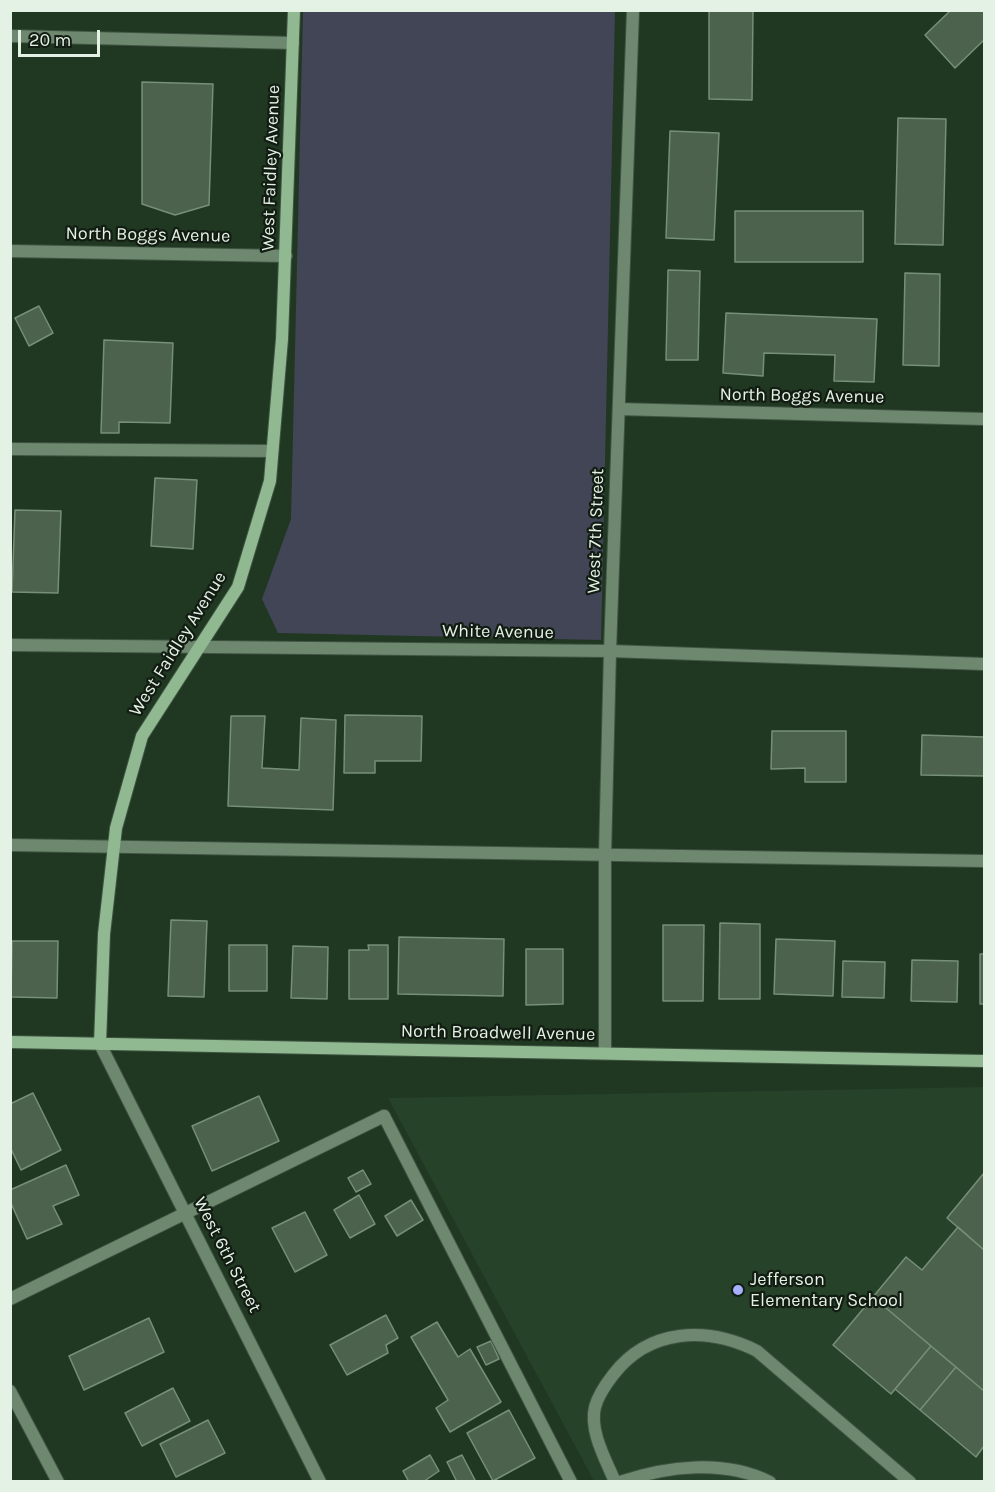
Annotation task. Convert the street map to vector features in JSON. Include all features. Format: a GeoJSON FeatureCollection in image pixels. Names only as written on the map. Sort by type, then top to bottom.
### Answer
{"type":"FeatureCollection","features":[{"type":"Feature","properties":{"kind":"street","name":"West Faidley Avenue"},"geometry":{"type":"LineString","coordinates":[[100,1044],[104,934],[116,828],[142,736],[238,587],[270,481],[282,339],[294,10]]}},
{"type":"Feature","properties":{"kind":"street","name":"West 7th Street"},"geometry":{"type":"LineString","coordinates":[[605,1053],[605,855],[610,651],[633,10]]}},
{"type":"Feature","properties":{"kind":"street"},"geometry":{"type":"LineString","coordinates":[[10,36],[293,43]]}},
{"type":"Feature","properties":{"kind":"street","name":"North Boggs Avenue"},"geometry":{"type":"LineString","coordinates":[[10,251],[285,256]]}},
{"type":"Feature","properties":{"kind":"street","name":"North Boggs Avenue"},"geometry":{"type":"LineString","coordinates":[[619,410],[984,418]]}},
{"type":"Feature","properties":{"kind":"street"},"geometry":{"type":"LineString","coordinates":[[10,448],[272,451]]}},
{"type":"Feature","properties":{"kind":"street","name":"White Avenue"},"geometry":{"type":"LineString","coordinates":[[10,645],[610,651],[984,664]]}},
{"type":"Feature","properties":{"kind":"street"},"geometry":{"type":"LineString","coordinates":[[10,845],[984,861]]}},
{"type":"Feature","properties":{"kind":"street","name":"North Broadwell Avenue"},"geometry":{"type":"LineString","coordinates":[[10,1042],[984,1061]]}},
{"type":"Feature","properties":{"kind":"street","name":"West 6th Street"},"geometry":{"type":"LineString","coordinates":[[100,1044],[320,1482]]}},
{"type":"Feature","properties":{"kind":"street"},"geometry":{"type":"LineString","coordinates":[[10,1299],[384,1116],[572,1482]]}},
{"type":"Feature","properties":{"kind":"street"},"geometry":{"type":"LineString","coordinates":[[615,1482],[597,1435],[594,1408],[605,1385],[625,1360],[648,1344],[678,1336],[706,1335],[734,1339],[757,1351],[910,1482]]}},
{"type":"Feature","properties":{"kind":"street"},"geometry":{"type":"LineString","coordinates":[[10,1390],[58,1482]]}},
{"type":"Feature","properties":{"kind":"street"},"geometry":{"type":"LineString","coordinates":[[621,1482],[660,1471],[699,1467],[735,1470],[770,1482]]}},
{"type":"Feature","properties":{"kind":"shaded area"},"geometry":{"type":"Polygon","coordinates":[[[303,11],[615,11],[601,640],[278,633],[262,599],[291,519],[303,11]]]}},
{"type":"Feature","properties":{"kind":"shaded area","name":"Jefferson Elementary School"},"geometry":{"type":"Polygon","coordinates":[[[984,1087],[984,1481],[594,1481],[388,1098],[984,1087]]]}},
{"type":"Feature","properties":{"kind":"building"},"geometry":{"type":"Polygon","coordinates":[[[709,10],[753,10],[752,100],[709,99],[709,10]]]}},
{"type":"Feature","properties":{"kind":"building"},"geometry":{"type":"Polygon","coordinates":[[[951,10],[984,10],[984,40],[955,68],[925,35],[951,10]]]}},
{"type":"Feature","properties":{"kind":"building"},"geometry":{"type":"Polygon","coordinates":[[[142,82],[213,84],[209,205],[175,215],[142,204],[142,82]]]}},
{"type":"Feature","properties":{"kind":"building"},"geometry":{"type":"Polygon","coordinates":[[[898,118],[946,119],[943,245],[895,244],[898,118]]]}},
{"type":"Feature","properties":{"kind":"building"},"geometry":{"type":"Polygon","coordinates":[[[670,131],[719,133],[714,240],[666,238],[670,131]]]}},
{"type":"Feature","properties":{"kind":"building"},"geometry":{"type":"Polygon","coordinates":[[[735,211],[863,211],[863,262],[735,262],[735,211]]]}},
{"type":"Feature","properties":{"kind":"building"},"geometry":{"type":"Polygon","coordinates":[[[668,270],[700,271],[698,360],[666,360],[668,270]]]}},
{"type":"Feature","properties":{"kind":"building"},"geometry":{"type":"Polygon","coordinates":[[[905,273],[940,274],[939,366],[903,365],[905,273]]]}},
{"type":"Feature","properties":{"kind":"building"},"geometry":{"type":"Polygon","coordinates":[[[39,306],[53,333],[29,346],[15,318],[39,306]]]}},
{"type":"Feature","properties":{"kind":"building"},"geometry":{"type":"Polygon","coordinates":[[[726,313],[877,319],[874,382],[834,381],[835,355],[764,353],[763,376],[723,373],[726,313]]]}},
{"type":"Feature","properties":{"kind":"building"},"geometry":{"type":"Polygon","coordinates":[[[104,340],[173,343],[170,423],[119,422],[119,433],[101,433],[104,340]]]}},
{"type":"Feature","properties":{"kind":"building"},"geometry":{"type":"Polygon","coordinates":[[[155,478],[197,480],[193,549],[151,546],[155,478]]]}},
{"type":"Feature","properties":{"kind":"building"},"geometry":{"type":"Polygon","coordinates":[[[15,510],[61,511],[58,593],[12,592],[15,510]]]}},
{"type":"Feature","properties":{"kind":"building"},"geometry":{"type":"Polygon","coordinates":[[[345,715],[422,716],[421,761],[375,761],[375,773],[344,773],[345,715]]]}},
{"type":"Feature","properties":{"kind":"building"},"geometry":{"type":"Polygon","coordinates":[[[231,716],[265,716],[262,768],[299,770],[301,718],[336,720],[333,810],[228,806],[231,716]]]}},
{"type":"Feature","properties":{"kind":"building"},"geometry":{"type":"Polygon","coordinates":[[[772,731],[846,731],[846,782],[805,782],[805,768],[771,769],[772,731]]]}},
{"type":"Feature","properties":{"kind":"building"},"geometry":{"type":"Polygon","coordinates":[[[922,735],[984,737],[984,776],[921,775],[922,735]]]}},
{"type":"Feature","properties":{"kind":"building"},"geometry":{"type":"Polygon","coordinates":[[[171,920],[207,921],[204,997],[168,996],[171,920]]]}},
{"type":"Feature","properties":{"kind":"building"},"geometry":{"type":"Polygon","coordinates":[[[720,923],[760,924],[760,999],[719,999],[720,923]]]}},
{"type":"Feature","properties":{"kind":"building"},"geometry":{"type":"Polygon","coordinates":[[[663,925],[704,925],[703,1001],[663,1001],[663,925]]]}},
{"type":"Feature","properties":{"kind":"building"},"geometry":{"type":"Polygon","coordinates":[[[399,937],[504,939],[503,996],[398,994],[399,937]]]}},
{"type":"Feature","properties":{"kind":"building"},"geometry":{"type":"Polygon","coordinates":[[[776,939],[835,941],[833,996],[774,994],[776,939]]]}},
{"type":"Feature","properties":{"kind":"building"},"geometry":{"type":"Polygon","coordinates":[[[12,941],[58,941],[57,998],[11,997],[12,941]]]}},
{"type":"Feature","properties":{"kind":"building"},"geometry":{"type":"Polygon","coordinates":[[[229,945],[267,945],[267,991],[229,991],[229,945]]]}},
{"type":"Feature","properties":{"kind":"building"},"geometry":{"type":"Polygon","coordinates":[[[368,945],[388,945],[388,999],[349,999],[349,950],[369,950],[368,945]]]}},
{"type":"Feature","properties":{"kind":"building"},"geometry":{"type":"Polygon","coordinates":[[[293,946],[328,947],[327,999],[291,998],[293,946]]]}},
{"type":"Feature","properties":{"kind":"building"},"geometry":{"type":"Polygon","coordinates":[[[526,949],[563,949],[563,1004],[526,1005],[526,949]]]}},
{"type":"Feature","properties":{"kind":"building"},"geometry":{"type":"Polygon","coordinates":[[[980,954],[984,954],[984,1004],[980,1004],[980,954]]]}},
{"type":"Feature","properties":{"kind":"building"},"geometry":{"type":"Polygon","coordinates":[[[912,960],[958,961],[957,1002],[911,1001],[912,960]]]}},
{"type":"Feature","properties":{"kind":"building"},"geometry":{"type":"Polygon","coordinates":[[[843,961],[885,962],[884,998],[842,997],[843,961]]]}},
{"type":"Feature","properties":{"kind":"building"},"geometry":{"type":"Polygon","coordinates":[[[33,1093],[61,1150],[21,1170],[10,1147],[10,1104],[33,1093]]]}},
{"type":"Feature","properties":{"kind":"building"},"geometry":{"type":"Polygon","coordinates":[[[259,1096],[279,1141],[212,1171],[192,1126],[259,1096]]]}},
{"type":"Feature","properties":{"kind":"building"},"geometry":{"type":"Polygon","coordinates":[[[66,1165],[79,1195],[53,1206],[62,1224],[27,1239],[10,1201],[10,1190],[66,1165]]]}},
{"type":"Feature","properties":{"kind":"building"},"geometry":{"type":"Polygon","coordinates":[[[363,1170],[371,1184],[356,1192],[348,1178],[363,1170]]]}},
{"type":"Feature","properties":{"kind":"building"},"geometry":{"type":"Polygon","coordinates":[[[984,1173],[984,1250],[947,1218],[984,1173]]]}},
{"type":"Feature","properties":{"kind":"building"},"geometry":{"type":"Polygon","coordinates":[[[359,1195],[375,1224],[350,1238],[334,1210],[359,1195]]]}},
{"type":"Feature","properties":{"kind":"building"},"geometry":{"type":"Polygon","coordinates":[[[411,1200],[423,1220],[397,1236],[385,1216],[411,1200]]]}},
{"type":"Feature","properties":{"kind":"building"},"geometry":{"type":"Polygon","coordinates":[[[305,1212],[327,1255],[295,1272],[272,1228],[305,1212]]]}},
{"type":"Feature","properties":{"kind":"building"},"geometry":{"type":"Polygon","coordinates":[[[958,1227],[984,1250],[984,1391],[873,1297],[906,1257],[922,1270],[958,1227]]]}},
{"type":"Feature","properties":{"kind":"building"},"geometry":{"type":"Polygon","coordinates":[[[873,1297],[931,1346],[891,1394],[833,1345],[873,1297]]]}},
{"type":"Feature","properties":{"kind":"building"},"geometry":{"type":"Polygon","coordinates":[[[386,1315],[398,1338],[386,1345],[388,1353],[347,1375],[330,1345],[386,1315]]]}},
{"type":"Feature","properties":{"kind":"building"},"geometry":{"type":"Polygon","coordinates":[[[149,1318],[164,1352],[84,1390],[69,1356],[149,1318]]]}},
{"type":"Feature","properties":{"kind":"building"},"geometry":{"type":"Polygon","coordinates":[[[437,1322],[458,1357],[470,1349],[501,1402],[450,1432],[436,1408],[448,1400],[411,1337],[437,1322]]]}},
{"type":"Feature","properties":{"kind":"building"},"geometry":{"type":"Polygon","coordinates":[[[491,1341],[499,1359],[486,1365],[477,1347],[491,1341]]]}},
{"type":"Feature","properties":{"kind":"building"},"geometry":{"type":"Polygon","coordinates":[[[931,1346],[956,1367],[920,1410],[895,1389],[931,1346]]]}},
{"type":"Feature","properties":{"kind":"building"},"geometry":{"type":"Polygon","coordinates":[[[956,1367],[984,1391],[984,1446],[976,1457],[920,1410],[956,1367]]]}},
{"type":"Feature","properties":{"kind":"building"},"geometry":{"type":"Polygon","coordinates":[[[173,1388],[190,1421],[142,1446],[125,1413],[173,1388]]]}},
{"type":"Feature","properties":{"kind":"building"},"geometry":{"type":"Polygon","coordinates":[[[509,1410],[535,1458],[493,1481],[467,1433],[509,1410]]]}},
{"type":"Feature","properties":{"kind":"building"},"geometry":{"type":"Polygon","coordinates":[[[208,1420],[225,1453],[176,1477],[160,1444],[208,1420]]]}},
{"type":"Feature","properties":{"kind":"building"},"geometry":{"type":"Polygon","coordinates":[[[430,1455],[439,1471],[423,1482],[409,1482],[403,1471],[430,1455]]]}},
{"type":"Feature","properties":{"kind":"building"},"geometry":{"type":"Polygon","coordinates":[[[462,1455],[476,1482],[457,1482],[447,1462],[462,1455]]]}},
{"type":"Feature","properties":{"kind":"place","name":"Jefferson Elementary School"},"geometry":{"type":"Point","coordinates":[738,1290]}}]}
